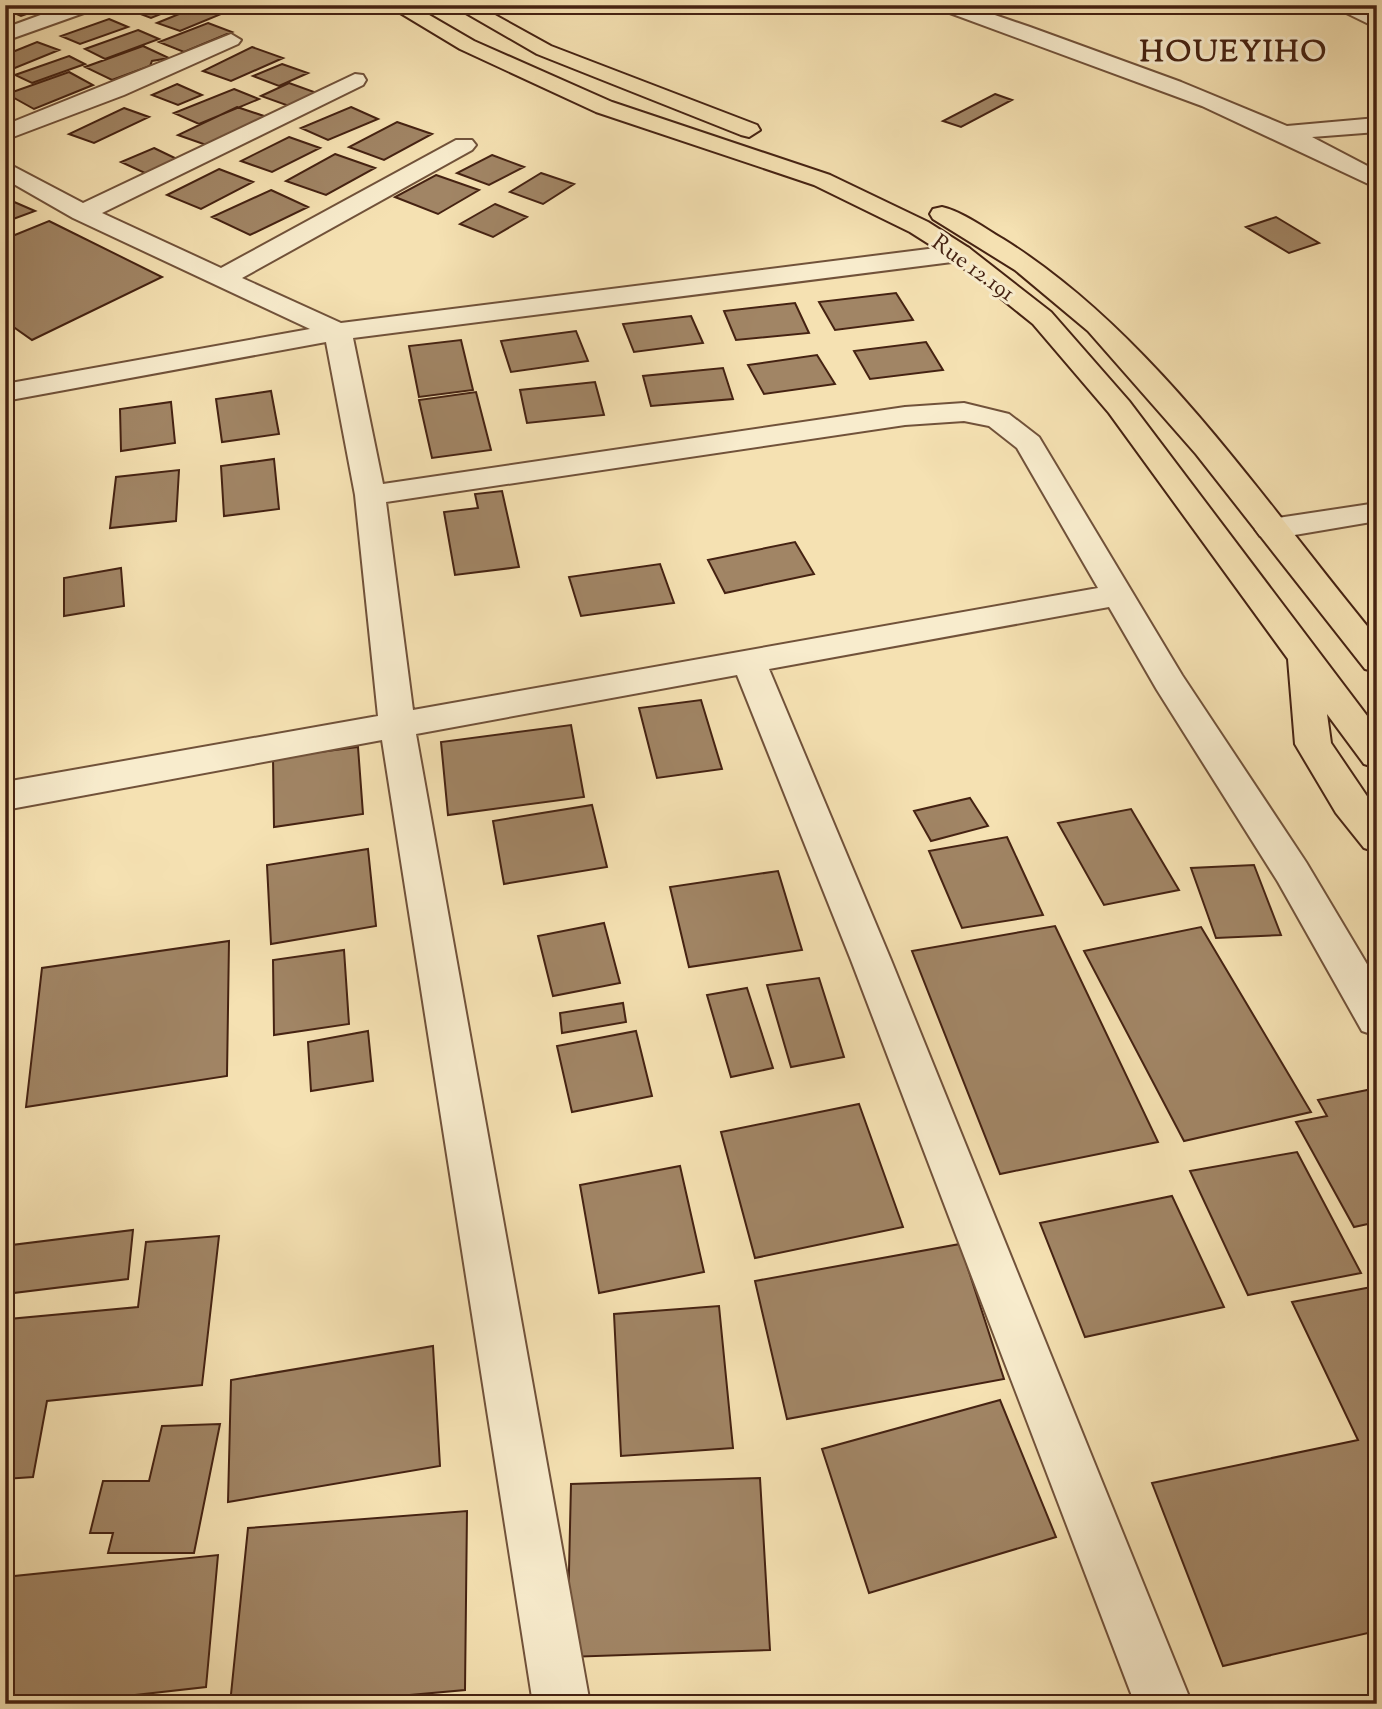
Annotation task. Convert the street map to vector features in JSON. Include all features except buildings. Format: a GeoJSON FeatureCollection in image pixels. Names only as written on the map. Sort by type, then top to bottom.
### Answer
{"type":"FeatureCollection","features":[{"type":"Feature","properties":{"kind":"main road","name":"Rue 12.191"},"geometry":{"type":"LineString","coordinates":[[397,5],[467,46],[604,107],[822,180],[919,227],[960,253],[1042,318],[1119,407],[1377,755]]}},
{"type":"Feature","properties":{"kind":"main road","name":"Rue 12.191"},"geometry":{"type":"LineString","coordinates":[[462,5],[544,50],[854,169],[924,203],[1023,264],[1096,324],[1161,396],[1375,657]]}},
{"type":"Feature","properties":{"kind":"main road"},"geometry":{"type":"LineString","coordinates":[[1304,660],[1313,744],[1349,803],[1377,838]]}},
{"type":"Feature","properties":{"kind":"street"},"geometry":{"type":"LineString","coordinates":[[5,35],[88,5]]}},
{"type":"Feature","properties":{"kind":"street"},"geometry":{"type":"LineString","coordinates":[[946,5],[1096,55],[1284,133],[1377,181]]}},
{"type":"Feature","properties":{"kind":"street"},"geometry":{"type":"LineString","coordinates":[[975,15],[1003,5]]}},
{"type":"Feature","properties":{"kind":"street"},"geometry":{"type":"LineString","coordinates":[[1340,5],[1374,19]]}},
{"type":"Feature","properties":{"kind":"street"},"geometry":{"type":"LineString","coordinates":[[5,133],[116,90],[231,40]]}},
{"type":"Feature","properties":{"kind":"street"},"geometry":{"type":"LineString","coordinates":[[82,213],[355,79]]}},
{"type":"Feature","properties":{"kind":"street"},"geometry":{"type":"LineString","coordinates":[[1284,133],[1377,125]]}},
{"type":"Feature","properties":{"kind":"street"},"geometry":{"type":"LineString","coordinates":[[222,278],[464,145]]}},
{"type":"Feature","properties":{"kind":"street"},"geometry":{"type":"LineString","coordinates":[[5,169],[82,213],[338,332]]}},
{"type":"Feature","properties":{"kind":"street"},"geometry":{"type":"LineString","coordinates":[[5,393],[338,332],[960,253]]}},
{"type":"Feature","properties":{"kind":"street"},"geometry":{"type":"LineString","coordinates":[[338,332],[370,495],[397,726],[562,1704]]}},
{"type":"Feature","properties":{"kind":"street"},"geometry":{"type":"LineString","coordinates":[[370,495],[905,416],[964,412],[999,420],[1029,443],[1116,595],[1292,872],[1377,1018]]}},
{"type":"Feature","properties":{"kind":"street"},"geometry":{"type":"LineString","coordinates":[[1271,529],[1377,512]]}},
{"type":"Feature","properties":{"kind":"street"},"geometry":{"type":"LineString","coordinates":[[5,796],[1116,595]]}},
{"type":"Feature","properties":{"kind":"street"},"geometry":{"type":"LineString","coordinates":[[748,661],[871,960],[1164,1704]]}},
{"type":"Feature","properties":{"kind":"district","name":"HOUEYIHO"},"geometry":{"type":"Point","coordinates":[1234,51]}}]}
